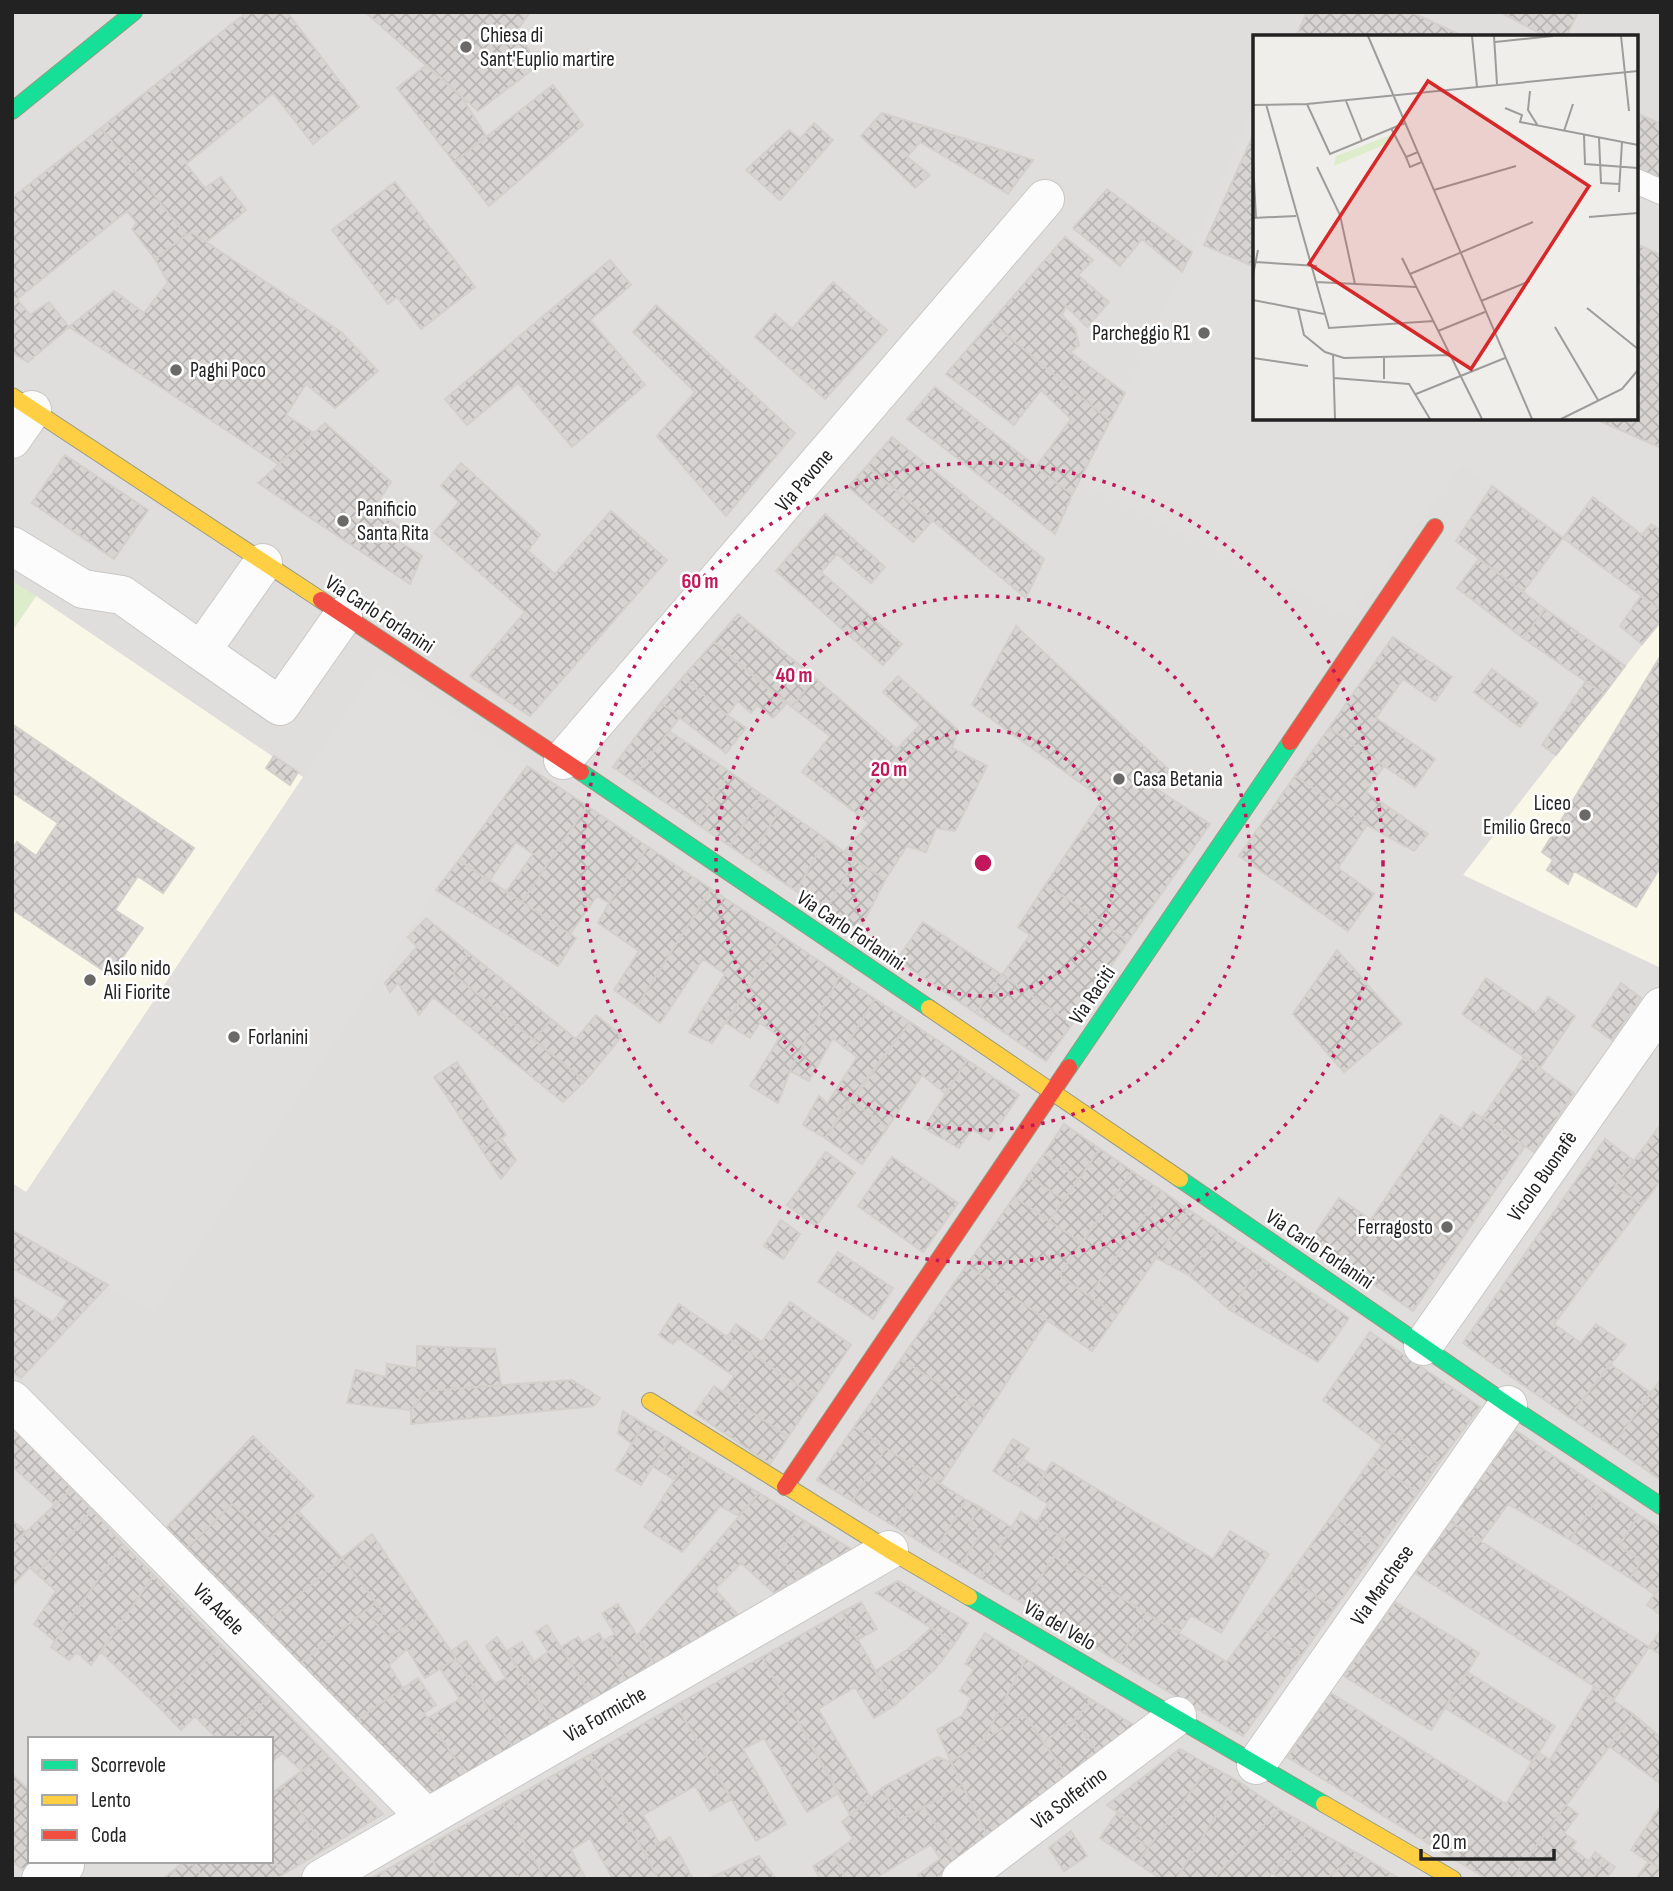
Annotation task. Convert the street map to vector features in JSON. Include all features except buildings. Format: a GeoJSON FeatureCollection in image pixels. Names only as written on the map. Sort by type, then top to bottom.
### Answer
{"type":"FeatureCollection","features":[{"type":"Feature","properties":{"kind":"street"},"geometry":{"type":"LineString","coordinates":[[12,111],[134,12]]}},
{"type":"Feature","properties":{"kind":"street","name":"Via Pavone"},"geometry":{"type":"LineString","coordinates":[[563,760],[1045,200]]}},
{"type":"Feature","properties":{"kind":"street","name":"Via Carlo Forlanini"},"geometry":{"type":"LineString","coordinates":[[19,415],[263,563],[563,760],[1052,1091],[1508,1405],[1661,1506]]}},
{"type":"Feature","properties":{"kind":"street","name":"Via Raciti"},"geometry":{"type":"LineString","coordinates":[[785,1487],[1435,527]]}},
{"type":"Feature","properties":{"kind":"street"},"geometry":{"type":"LineString","coordinates":[[12,546],[83,589],[122,594],[280,706],[343,616]]}},
{"type":"Feature","properties":{"kind":"street"},"geometry":{"type":"LineString","coordinates":[[201,651],[263,563]]}},
{"type":"Feature","properties":{"kind":"street","name":"Vicolo Buonafè"},"geometry":{"type":"LineString","coordinates":[[1423,1346],[1661,1007]]}},
{"type":"Feature","properties":{"kind":"street","name":"Via Adele"},"geometry":{"type":"LineString","coordinates":[[12,1400],[426,1817]]}},
{"type":"Feature","properties":{"kind":"street","name":"Via del Velo"},"geometry":{"type":"LineString","coordinates":[[650,1401],[889,1550],[1453,1879]]}},
{"type":"Feature","properties":{"kind":"street","name":"Via Marchese"},"geometry":{"type":"LineString","coordinates":[[1256,1765],[1508,1405]]}},
{"type":"Feature","properties":{"kind":"street","name":"Via Formiche"},"geometry":{"type":"LineString","coordinates":[[321,1879],[889,1550]]}},
{"type":"Feature","properties":{"kind":"street","name":"Via Solferino"},"geometry":{"type":"LineString","coordinates":[[961,1879],[1177,1716]]}},
{"type":"Feature","properties":{"kind":"lane"},"geometry":{"type":"LineString","coordinates":[[1638,182],[1661,192]]}},
{"type":"Feature","properties":{"kind":"shaded area"},"geometry":{"type":"Polygon","coordinates":[[[12,12],[1661,12],[1661,1879],[12,1879],[12,12]]]}},
{"type":"Feature","properties":{"kind":"shaded area","name":"Parcheggio R1"},"geometry":{"type":"Polygon","coordinates":[[[1253,106],[1253,420],[1638,420],[1638,114],[1661,124],[1661,610],[1462,465],[1349,617],[1078,482],[1125,393],[1192,252],[1253,106]]]}},
{"type":"Feature","properties":{"kind":"shaded area","name":"Asilo nido Ali Fiorite"},"geometry":{"type":"Polygon","coordinates":[[[36,596],[303,777],[26,1193],[12,1183],[12,631],[36,596]]]}},
{"type":"Feature","properties":{"kind":"shaded area","name":"Liceo Emilio Greco"},"geometry":{"type":"Polygon","coordinates":[[[1661,621],[1661,968],[1463,875],[1661,621]]]}},
{"type":"Feature","properties":{"kind":"shaded area","name":"Forlanini"},"geometry":{"type":"Polygon","coordinates":[[[378,666],[527,766],[436,890],[154,1312],[12,1229],[12,1183],[26,1192],[378,666]]]}},
{"type":"Feature","properties":{"kind":"green space"},"geometry":{"type":"Polygon","coordinates":[[[12,581],[36,596],[12,631],[12,581]]]}},
{"type":"Feature","properties":{"kind":"traffic: fast"},"geometry":{"type":"LineString","coordinates":[[12,111],[134,12]]}},
{"type":"Feature","properties":{"kind":"traffic: fast"},"geometry":{"type":"LineString","coordinates":[[1069,1067],[1290,742]]}},
{"type":"Feature","properties":{"kind":"traffic: fast"},"geometry":{"type":"LineString","coordinates":[[581,772],[929,1008]]}},
{"type":"Feature","properties":{"kind":"traffic: fast"},"geometry":{"type":"LineString","coordinates":[[1180,1179],[1508,1405],[1661,1506]]}},
{"type":"Feature","properties":{"kind":"traffic: fast"},"geometry":{"type":"LineString","coordinates":[[969,1597],[1324,1804]]}},
{"type":"Feature","properties":{"kind":"traffic: slow"},"geometry":{"type":"LineString","coordinates":[[12,396],[321,600]]}},
{"type":"Feature","properties":{"kind":"traffic: slow"},"geometry":{"type":"LineString","coordinates":[[929,1008],[1180,1179]]}},
{"type":"Feature","properties":{"kind":"traffic: slow"},"geometry":{"type":"LineString","coordinates":[[650,1401],[969,1597]]}},
{"type":"Feature","properties":{"kind":"traffic: slow"},"geometry":{"type":"LineString","coordinates":[[1324,1804],[1453,1879]]}},
{"type":"Feature","properties":{"kind":"traffic: jam"},"geometry":{"type":"LineString","coordinates":[[1290,742],[1435,527]]}},
{"type":"Feature","properties":{"kind":"traffic: jam"},"geometry":{"type":"LineString","coordinates":[[321,600],[581,772]]}},
{"type":"Feature","properties":{"kind":"traffic: jam"},"geometry":{"type":"LineString","coordinates":[[785,1487],[1069,1067]]}},
{"type":"Feature","properties":{"kind":"place","name":"Chiesa di Sant'Euplio martire"},"geometry":{"type":"Point","coordinates":[466,47]}},
{"type":"Feature","properties":{"kind":"place","name":"Parcheggio R1"},"geometry":{"type":"Point","coordinates":[1204,333]}},
{"type":"Feature","properties":{"kind":"place","name":"Paghi Poco"},"geometry":{"type":"Point","coordinates":[176,370]}},
{"type":"Feature","properties":{"kind":"place","name":"Panificio Santa Rita"},"geometry":{"type":"Point","coordinates":[343,521]}},
{"type":"Feature","properties":{"kind":"place","name":"Casa Betania"},"geometry":{"type":"Point","coordinates":[1119,779]}},
{"type":"Feature","properties":{"kind":"place","name":"Liceo Emilio Greco"},"geometry":{"type":"Point","coordinates":[1585,815]}},
{"type":"Feature","properties":{"kind":"place","name":"Asilo nido Ali Fiorite"},"geometry":{"type":"Point","coordinates":[90,980]}},
{"type":"Feature","properties":{"kind":"place","name":"Forlanini"},"geometry":{"type":"Point","coordinates":[234,1037]}},
{"type":"Feature","properties":{"kind":"place","name":"Ferragosto"},"geometry":{"type":"Point","coordinates":[1447,1227]}}]}
